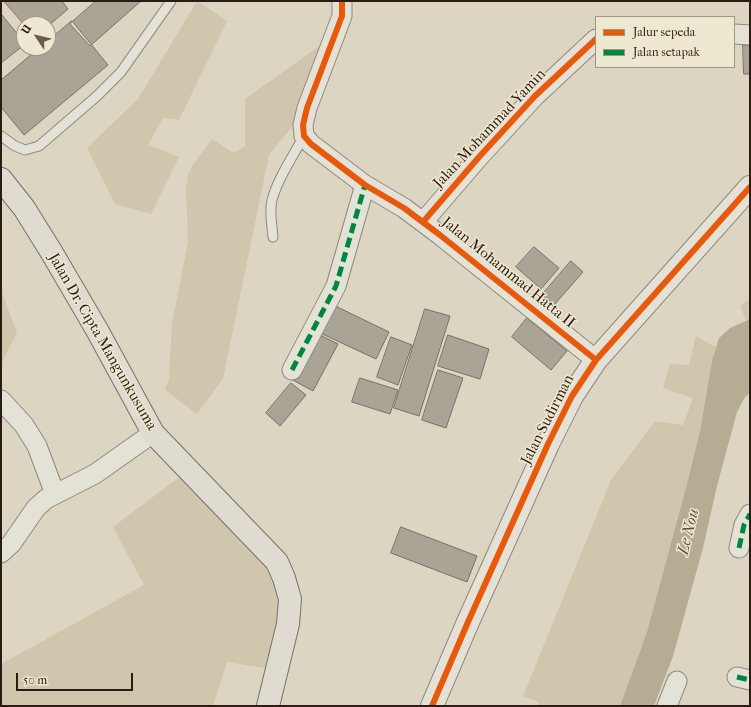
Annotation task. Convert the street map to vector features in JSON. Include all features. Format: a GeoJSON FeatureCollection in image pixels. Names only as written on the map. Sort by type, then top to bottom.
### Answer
{"type":"FeatureCollection","features":[{"type":"Feature","properties":{"kind":"main road","name":"Jalan Dr. Cipta Mangunkusuma"},"geometry":{"type":"LineString","coordinates":[[1,179],[24,208],[52,253],[97,330],[153,433],[277,562],[284,578],[290,599],[288,624],[268,706]]}},
{"type":"Feature","properties":{"kind":"street"},"geometry":{"type":"LineString","coordinates":[[304,136],[303,125],[307,108],[342,16],[342,1]]}},
{"type":"Feature","properties":{"kind":"street"},"geometry":{"type":"LineString","coordinates":[[735,34],[750,34]]}},
{"type":"Feature","properties":{"kind":"street","name":"Jalan Mohammad Yamin"},"geometry":{"type":"LineString","coordinates":[[423,222],[479,156],[535,96],[595,40]]}},
{"type":"Feature","properties":{"kind":"street","name":"Jalan Mohammad Hatta II"},"geometry":{"type":"LineString","coordinates":[[304,136],[311,144],[365,185],[404,208],[423,222],[596,360]]}},
{"type":"Feature","properties":{"kind":"street"},"geometry":{"type":"LineString","coordinates":[[292,370],[336,286],[365,185]]}},
{"type":"Feature","properties":{"kind":"street","name":"Jalan Sudirman"},"geometry":{"type":"LineString","coordinates":[[432,706],[548,444],[572,396],[596,360],[750,187]]}},
{"type":"Feature","properties":{"kind":"street"},"geometry":{"type":"LineString","coordinates":[[1,400],[24,425],[37,446],[55,494]]}},
{"type":"Feature","properties":{"kind":"street"},"geometry":{"type":"LineString","coordinates":[[1,553],[11,544],[36,508],[46,499],[95,474],[153,433]]}},
{"type":"Feature","properties":{"kind":"street"},"geometry":{"type":"LineString","coordinates":[[739,548],[744,525],[750,514]]}},
{"type":"Feature","properties":{"kind":"street"},"geometry":{"type":"LineString","coordinates":[[667,706],[677,681]]}},
{"type":"Feature","properties":{"kind":"lane"},"geometry":{"type":"LineString","coordinates":[[1,136],[15,146],[25,150],[39,146],[97,96],[120,72],[171,1]]}},
{"type":"Feature","properties":{"kind":"lane"},"geometry":{"type":"LineString","coordinates":[[273,237],[271,218],[272,200],[283,174],[304,136]]}},
{"type":"Feature","properties":{"kind":"shaded area"},"geometry":{"type":"Polygon","coordinates":[[[197,1],[227,21],[179,120],[163,118],[148,145],[179,157],[151,214],[115,204],[87,148],[138,99],[197,1]]]}},
{"type":"Feature","properties":{"kind":"shaded area"},"geometry":{"type":"Polygon","coordinates":[[[336,34],[307,108],[269,155],[223,379],[197,414],[165,390],[169,379],[172,324],[188,242],[186,188],[188,175],[194,163],[212,139],[234,153],[245,146],[245,99],[336,34]]]}},
{"type":"Feature","properties":{"kind":"shaded area"},"geometry":{"type":"Polygon","coordinates":[[[1,290],[17,333],[1,365],[1,290]]]}},
{"type":"Feature","properties":{"kind":"shaded area"},"geometry":{"type":"Polygon","coordinates":[[[750,298],[750,319],[746,320],[740,306],[750,298]]]}},
{"type":"Feature","properties":{"kind":"shaded area"},"geometry":{"type":"Polygon","coordinates":[[[696,336],[716,347],[712,361],[700,431],[647,632],[620,706],[537,706],[539,702],[523,696],[611,480],[655,421],[683,425],[693,398],[663,388],[670,364],[689,365],[696,336]]]}},
{"type":"Feature","properties":{"kind":"shaded area"},"geometry":{"type":"Polygon","coordinates":[[[189,470],[284,578],[277,670],[227,662],[213,706],[1,706],[1,664],[144,585],[113,527],[189,470]]]}},
{"type":"Feature","properties":{"kind":"water","name":"Le Nou"},"geometry":{"type":"Polygon","coordinates":[[[750,319],[750,393],[745,397],[737,412],[717,486],[703,548],[673,656],[654,706],[620,706],[647,632],[688,480],[700,431],[712,361],[719,338],[730,328],[750,319]]]}},
{"type":"Feature","properties":{"kind":"building"},"geometry":{"type":"Polygon","coordinates":[[[4,1],[62,1],[68,9],[56,19],[56,16],[17,16],[4,1]]]}},
{"type":"Feature","properties":{"kind":"building"},"geometry":{"type":"Polygon","coordinates":[[[96,1],[141,1],[90,46],[70,24],[96,1]]]}},
{"type":"Feature","properties":{"kind":"building"},"geometry":{"type":"Polygon","coordinates":[[[1,14],[16,32],[16,51],[1,63],[1,14]]]}},
{"type":"Feature","properties":{"kind":"building"},"geometry":{"type":"Polygon","coordinates":[[[72,21],[108,65],[24,135],[1,107],[1,80],[30,56],[56,56],[56,34],[72,21]]]}},
{"type":"Feature","properties":{"kind":"building"},"geometry":{"type":"Polygon","coordinates":[[[743,45],[750,45],[750,74],[744,74],[743,45]]]}},
{"type":"Feature","properties":{"kind":"building"},"geometry":{"type":"Polygon","coordinates":[[[534,247],[559,268],[541,289],[516,267],[534,247]]]}},
{"type":"Feature","properties":{"kind":"building"},"geometry":{"type":"Polygon","coordinates":[[[571,261],[583,272],[554,305],[542,295],[571,261]]]}},
{"type":"Feature","properties":{"kind":"building"},"geometry":{"type":"Polygon","coordinates":[[[329,303],[389,332],[376,359],[316,331],[329,303]]]}},
{"type":"Feature","properties":{"kind":"building"},"geometry":{"type":"Polygon","coordinates":[[[425,309],[450,316],[419,416],[394,408],[425,309]]]}},
{"type":"Feature","properties":{"kind":"building"},"geometry":{"type":"Polygon","coordinates":[[[527,318],[567,351],[551,370],[512,337],[527,318]]]}},
{"type":"Feature","properties":{"kind":"building"},"geometry":{"type":"Polygon","coordinates":[[[316,333],[338,344],[313,391],[291,379],[316,333]]]}},
{"type":"Feature","properties":{"kind":"building"},"geometry":{"type":"Polygon","coordinates":[[[448,335],[489,349],[480,379],[438,366],[448,335]]]}},
{"type":"Feature","properties":{"kind":"building"},"geometry":{"type":"Polygon","coordinates":[[[391,337],[412,345],[398,385],[377,377],[391,337]]]}},
{"type":"Feature","properties":{"kind":"building"},"geometry":{"type":"Polygon","coordinates":[[[438,370],[463,378],[446,428],[422,420],[438,370]]]}},
{"type":"Feature","properties":{"kind":"building"},"geometry":{"type":"Polygon","coordinates":[[[360,378],[398,390],[390,414],[352,402],[360,378]]]}},
{"type":"Feature","properties":{"kind":"building"},"geometry":{"type":"Polygon","coordinates":[[[291,383],[306,395],[280,426],[266,413],[291,383]]]}},
{"type":"Feature","properties":{"kind":"building"},"geometry":{"type":"Polygon","coordinates":[[[401,527],[477,556],[467,582],[391,553],[401,527]]]}},
{"type":"Feature","properties":{"kind":"marked path"},"geometry":{"type":"LineString","coordinates":[[292,370],[336,286],[365,185]]}},
{"type":"Feature","properties":{"kind":"marked path"},"geometry":{"type":"LineString","coordinates":[[739,548],[744,525],[750,514]]}},
{"type":"Feature","properties":{"kind":"marked path"},"geometry":{"type":"LineString","coordinates":[[737,677],[750,680]]}},
{"type":"Feature","properties":{"kind":"cycle path"},"geometry":{"type":"LineString","coordinates":[[342,1],[342,16],[307,108],[303,125],[304,136],[311,144],[365,185],[404,208],[440,235],[596,360]]}},
{"type":"Feature","properties":{"kind":"cycle path"},"geometry":{"type":"LineString","coordinates":[[423,222],[479,157],[535,96],[595,40]]}},
{"type":"Feature","properties":{"kind":"cycle path"},"geometry":{"type":"LineString","coordinates":[[432,706],[548,444],[572,396],[596,360],[750,187]]}}]}
